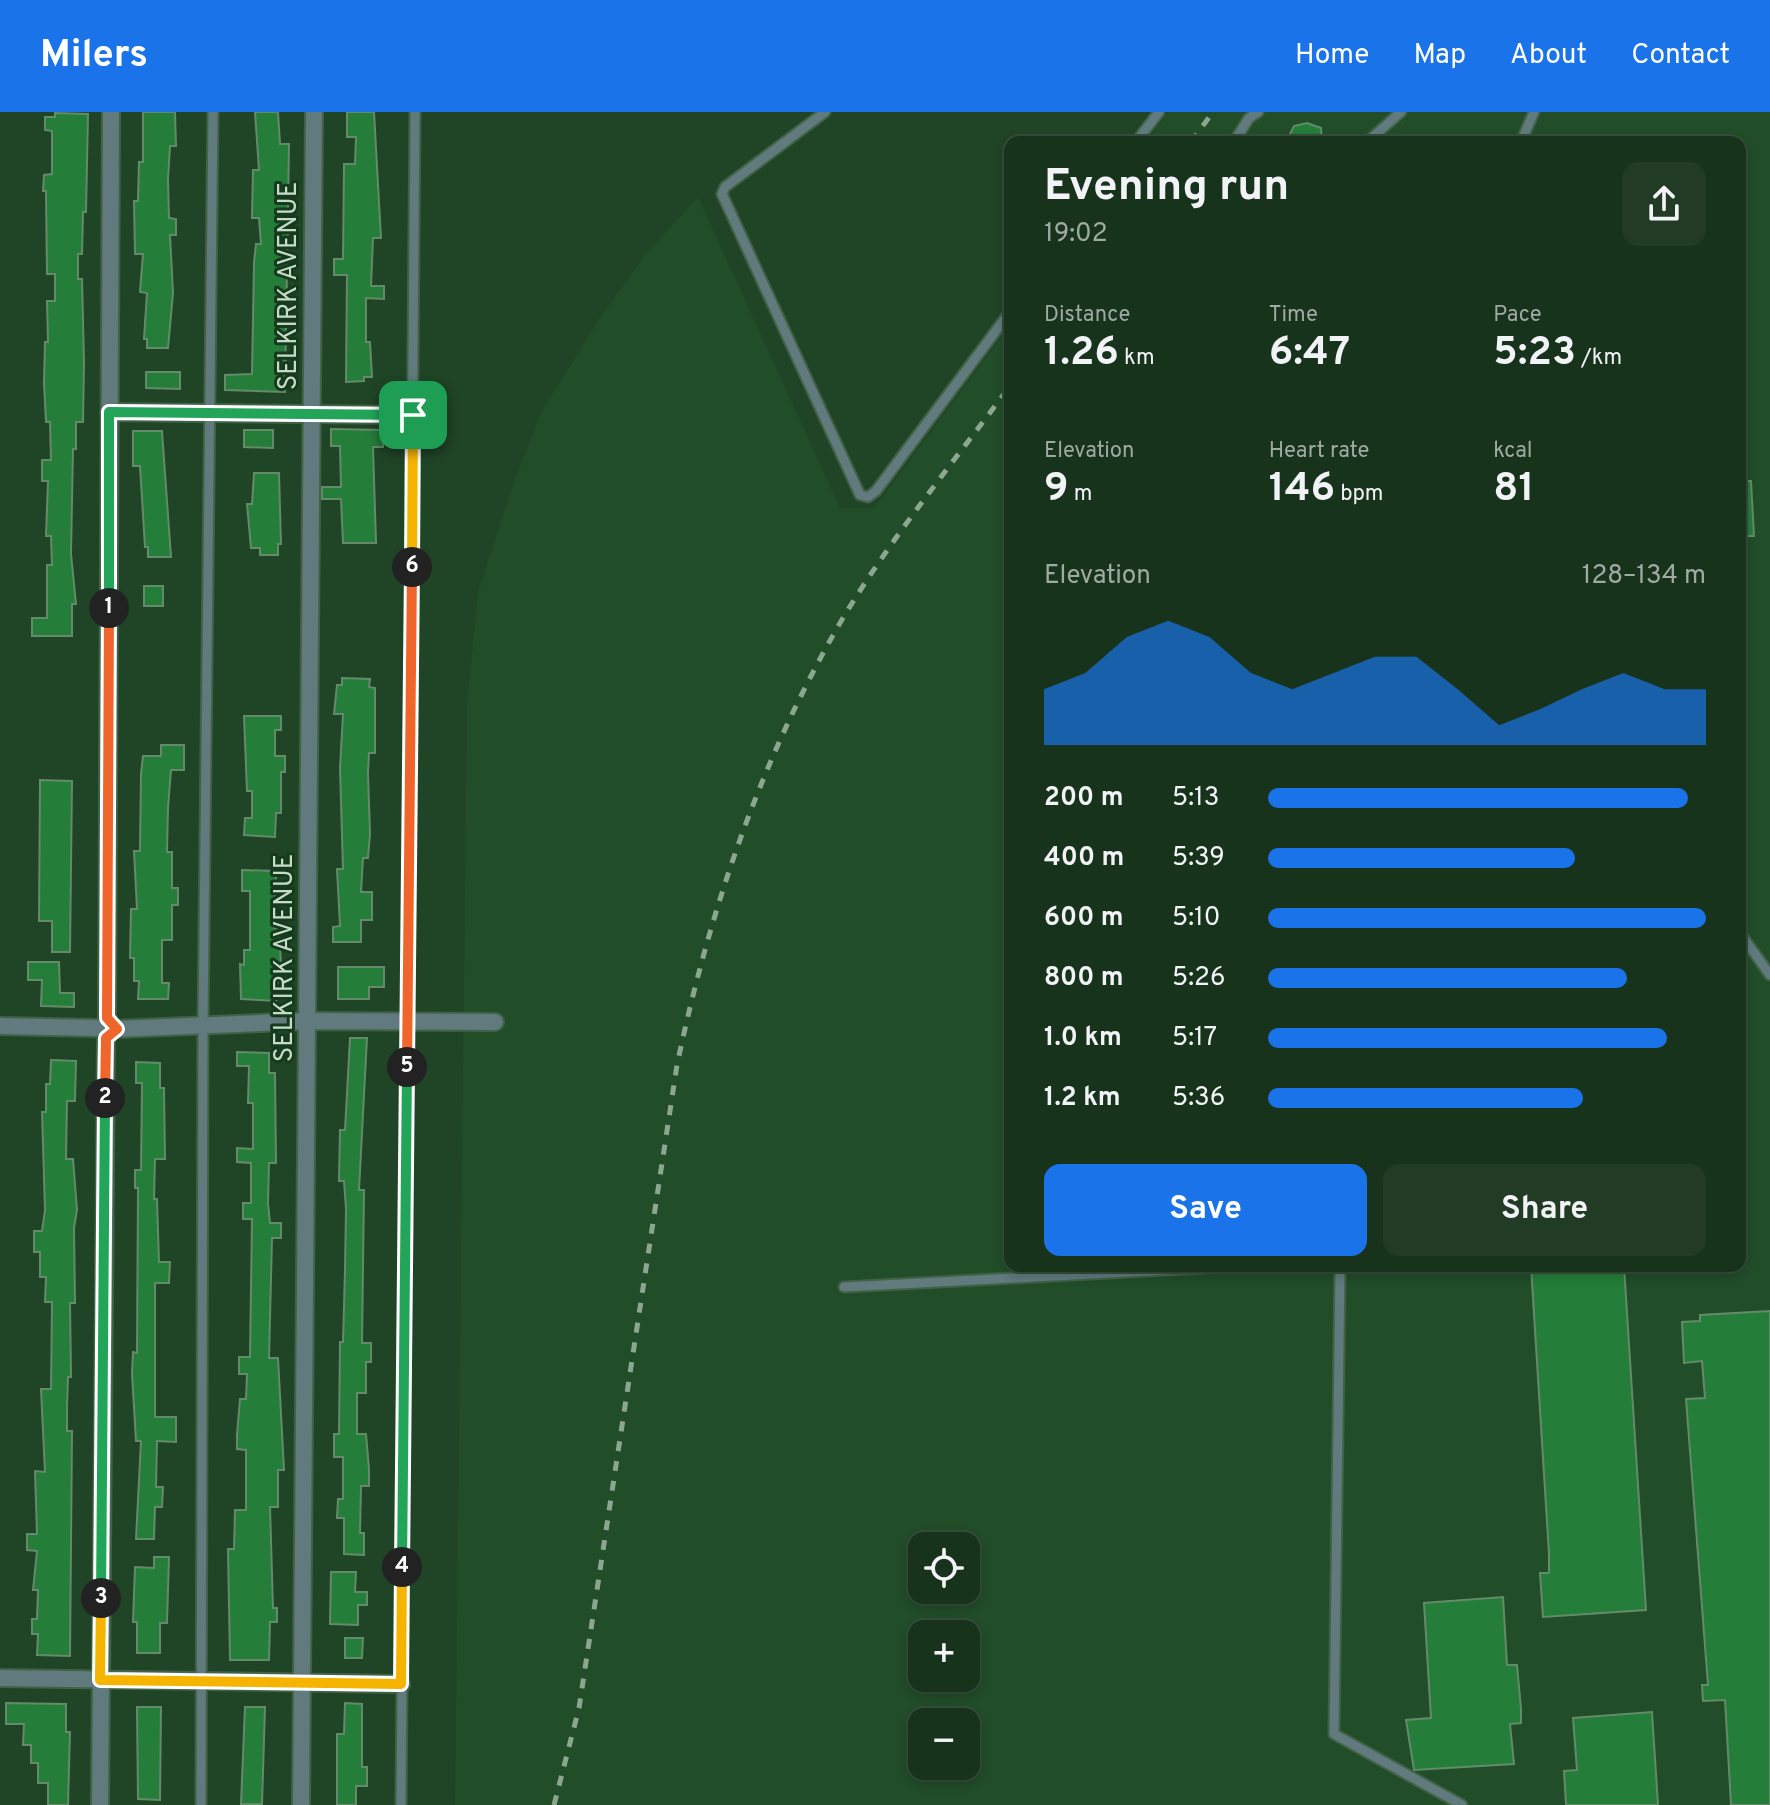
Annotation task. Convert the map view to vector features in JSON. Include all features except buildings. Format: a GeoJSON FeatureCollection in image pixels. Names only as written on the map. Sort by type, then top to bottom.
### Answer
{"type":"FeatureCollection","features":[{"type":"Feature","properties":{"kind":"street"},"geometry":{"type":"LineString","coordinates":[[100,1805],[111,112]]}},
{"type":"Feature","properties":{"kind":"street","name":"SELKIRK AVENUE"},"geometry":{"type":"LineString","coordinates":[[301,1805],[314,112]]}},
{"type":"Feature","properties":{"kind":"street"},"geometry":{"type":"LineString","coordinates":[[109,412],[413,415]]}},
{"type":"Feature","properties":{"kind":"street"},"geometry":{"type":"LineString","coordinates":[[0,1026],[107,1028],[309,1021],[495,1022]]}},
{"type":"Feature","properties":{"kind":"street"},"geometry":{"type":"LineString","coordinates":[[0,1678],[401,1684]]}},
{"type":"Feature","properties":{"kind":"lane"},"geometry":{"type":"LineString","coordinates":[[201,1805],[203,1024],[213,112]]}},
{"type":"Feature","properties":{"kind":"lane"},"geometry":{"type":"LineString","coordinates":[[401,1805],[415,112]]}},
{"type":"Feature","properties":{"kind":"lane"},"geometry":{"type":"LineString","coordinates":[[825,112],[725,187],[722,194],[860,495],[868,497],[876,491],[1004,320]]}},
{"type":"Feature","properties":{"kind":"lane"},"geometry":{"type":"LineString","coordinates":[[1141,136],[1159,112]]}},
{"type":"Feature","properties":{"kind":"lane"},"geometry":{"type":"LineString","coordinates":[[1238,136],[1249,118],[1258,112]]}},
{"type":"Feature","properties":{"kind":"lane"},"geometry":{"type":"LineString","coordinates":[[1374,136],[1401,112]]}},
{"type":"Feature","properties":{"kind":"lane"},"geometry":{"type":"LineString","coordinates":[[1524,136],[1534,112]]}},
{"type":"Feature","properties":{"kind":"lane"},"geometry":{"type":"LineString","coordinates":[[1746,941],[1770,975]]}},
{"type":"Feature","properties":{"kind":"lane"},"geometry":{"type":"LineString","coordinates":[[844,1287],[1128,1272]]}},
{"type":"Feature","properties":{"kind":"lane"},"geometry":{"type":"LineString","coordinates":[[1340,1272],[1334,1734],[1462,1805]]}},
{"type":"Feature","properties":{"kind":"shaded area"},"geometry":{"type":"Polygon","coordinates":[[[1168,112],[1770,112],[1770,1805],[455,1805],[467,703],[478,593],[515,479],[541,413],[599,319],[645,255],[698,197],[840,508],[874,508],[1004,333],[1004,1272],[1746,1272],[1746,136],[1150,136],[1168,112]]]}},
{"type":"Feature","properties":{"kind":"railway"},"geometry":{"type":"LineString","coordinates":[[1195,136],[1213,112]]}},
{"type":"Feature","properties":{"kind":"railway"},"geometry":{"type":"LineString","coordinates":[[554,1805],[579,1708],[677,1065],[722,893],[785,728],[840,623],[900,532],[1004,394]]}},
{"type":"Feature","properties":{"kind":"route"},"geometry":{"type":"LineString","coordinates":[[109,412],[413,415],[401,1684],[100,1680],[106,1038],[113,1036],[117,1029],[113,1021],[107,1018],[109,412]]}}]}
